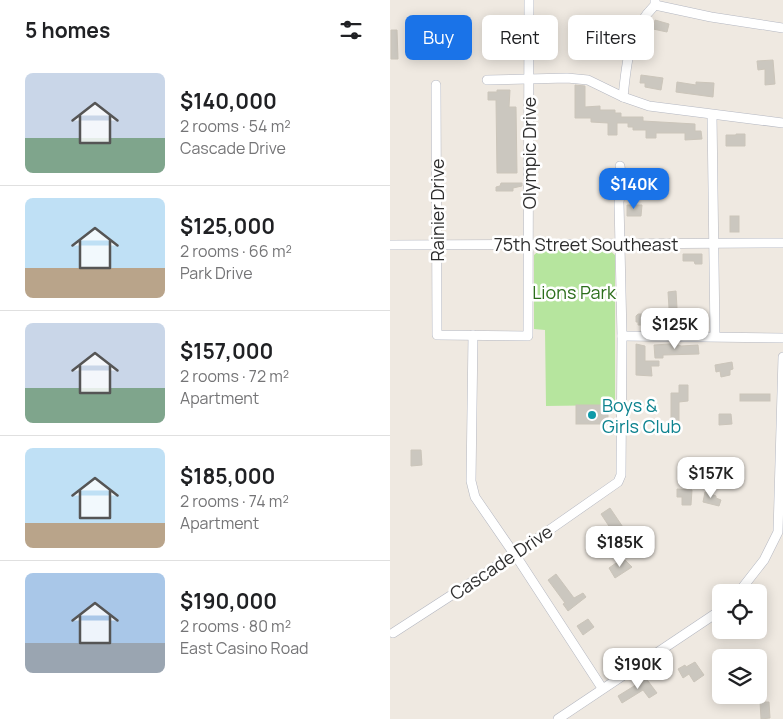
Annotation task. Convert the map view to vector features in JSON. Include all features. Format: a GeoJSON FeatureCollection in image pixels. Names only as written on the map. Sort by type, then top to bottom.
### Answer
{"type":"FeatureCollection","features":[{"type":"Feature","properties":{"kind":"street","name":"Olympic Drive"},"geometry":{"type":"LineString","coordinates":[[473,335],[528,336],[529,0]]}},
{"type":"Feature","properties":{"kind":"street"},"geometry":{"type":"LineString","coordinates":[[623,97],[631,40],[642,17],[655,2],[711,17],[783,28]]}},
{"type":"Feature","properties":{"kind":"street"},"geometry":{"type":"LineString","coordinates":[[487,80],[567,78],[588,80],[623,97],[649,106],[783,124]]}},
{"type":"Feature","properties":{"kind":"street","name":"Rainier Drive"},"geometry":{"type":"LineString","coordinates":[[436,85],[437,335],[473,335]]}},
{"type":"Feature","properties":{"kind":"street"},"geometry":{"type":"LineString","coordinates":[[712,115],[715,336]]}},
{"type":"Feature","properties":{"kind":"street","name":"Cascade Drive"},"geometry":{"type":"LineString","coordinates":[[393,633],[517,557],[618,482],[621,475],[622,336],[619,202],[622,181],[620,166]]}},
{"type":"Feature","properties":{"kind":"street","name":"75th Street Southeast"},"geometry":{"type":"LineString","coordinates":[[390,245],[783,243]]}},
{"type":"Feature","properties":{"kind":"street"},"geometry":{"type":"LineString","coordinates":[[473,335],[471,481],[476,497],[602,688]]}},
{"type":"Feature","properties":{"kind":"street"},"geometry":{"type":"LineString","coordinates":[[622,336],[783,338]]}},
{"type":"Feature","properties":{"kind":"street"},"geometry":{"type":"LineString","coordinates":[[745,584],[764,560],[780,534],[783,357]]}},
{"type":"Feature","properties":{"kind":"street"},"geometry":{"type":"LineString","coordinates":[[558,719],[712,616]]}},
{"type":"Feature","properties":{"kind":"green space","name":"Lions Park"},"geometry":{"type":"Polygon","coordinates":[[[540,250],[609,250],[615,255],[615,405],[546,406],[545,330],[534,329],[534,255],[540,250]]]}},
{"type":"Feature","properties":{"kind":"building"},"geometry":{"type":"Polygon","coordinates":[[[655,20],[669,24],[667,32],[654,29],[655,20]]]}},
{"type":"Feature","properties":{"kind":"building"},"geometry":{"type":"Polygon","coordinates":[[[391,30],[397,30],[398,59],[391,59],[391,30]]]}},
{"type":"Feature","properties":{"kind":"building"},"geometry":{"type":"Polygon","coordinates":[[[773,60],[775,84],[765,85],[765,69],[758,70],[757,61],[773,60]]]}},
{"type":"Feature","properties":{"kind":"building"},"geometry":{"type":"Polygon","coordinates":[[[641,75],[663,78],[661,90],[645,87],[645,83],[640,83],[641,75]]]}},
{"type":"Feature","properties":{"kind":"building"},"geometry":{"type":"Polygon","coordinates":[[[677,82],[696,85],[696,82],[714,83],[713,97],[676,92],[677,82]]]}},
{"type":"Feature","properties":{"kind":"building"},"geometry":{"type":"Polygon","coordinates":[[[575,85],[585,86],[585,107],[600,106],[600,110],[615,110],[615,113],[621,113],[621,117],[643,117],[643,121],[695,124],[695,131],[701,131],[702,139],[685,140],[685,133],[656,133],[656,138],[646,138],[646,130],[633,130],[633,127],[628,127],[628,123],[617,123],[617,135],[608,135],[608,123],[591,122],[591,118],[575,118],[575,85]]]}},
{"type":"Feature","properties":{"kind":"building"},"geometry":{"type":"Polygon","coordinates":[[[497,90],[510,90],[509,107],[516,107],[517,173],[497,173],[496,100],[488,100],[488,92],[497,92],[497,90]]]}},
{"type":"Feature","properties":{"kind":"building"},"geometry":{"type":"Polygon","coordinates":[[[745,134],[745,146],[726,146],[726,135],[745,134]]]}},
{"type":"Feature","properties":{"kind":"building"},"geometry":{"type":"Polygon","coordinates":[[[501,183],[522,183],[522,186],[513,188],[513,191],[496,191],[496,187],[500,186],[501,183]]]}},
{"type":"Feature","properties":{"kind":"building"},"geometry":{"type":"Polygon","coordinates":[[[627,205],[642,205],[641,216],[627,216],[627,205]]]}},
{"type":"Feature","properties":{"kind":"building"},"geometry":{"type":"Polygon","coordinates":[[[730,216],[739,216],[739,232],[730,232],[730,216]]]}},
{"type":"Feature","properties":{"kind":"building"},"geometry":{"type":"Polygon","coordinates":[[[683,254],[702,254],[702,264],[695,264],[694,261],[683,261],[683,254]]]}},
{"type":"Feature","properties":{"kind":"building"},"geometry":{"type":"Polygon","coordinates":[[[676,291],[677,308],[669,308],[668,292],[676,291]]]}},
{"type":"Feature","properties":{"kind":"building"},"geometry":{"type":"Polygon","coordinates":[[[661,313],[661,320],[658,320],[656,325],[638,325],[638,322],[636,322],[638,314],[661,313]]]}},
{"type":"Feature","properties":{"kind":"building"},"geometry":{"type":"Polygon","coordinates":[[[636,344],[645,346],[645,361],[659,361],[659,366],[651,366],[652,376],[636,375],[636,344]]]}},
{"type":"Feature","properties":{"kind":"building"},"geometry":{"type":"Polygon","coordinates":[[[676,344],[681,346],[698,345],[699,354],[663,355],[663,358],[655,358],[654,345],[676,344]]]}},
{"type":"Feature","properties":{"kind":"building"},"geometry":{"type":"Polygon","coordinates":[[[732,362],[733,369],[730,370],[730,375],[721,377],[720,371],[716,372],[715,365],[732,362]]]}},
{"type":"Feature","properties":{"kind":"building"},"geometry":{"type":"Polygon","coordinates":[[[679,385],[688,385],[688,401],[679,402],[679,425],[671,425],[671,393],[679,393],[679,385]]]}},
{"type":"Feature","properties":{"kind":"building"},"geometry":{"type":"Polygon","coordinates":[[[740,394],[770,394],[770,401],[740,401],[740,394]]]}},
{"type":"Feature","properties":{"kind":"building","name":"Boys & Girls Club"},"geometry":{"type":"Polygon","coordinates":[[[576,405],[608,405],[608,424],[576,424],[576,405]]]}},
{"type":"Feature","properties":{"kind":"building"},"geometry":{"type":"Polygon","coordinates":[[[719,414],[731,414],[732,424],[719,425],[719,414]]]}},
{"type":"Feature","properties":{"kind":"building"},"geometry":{"type":"Polygon","coordinates":[[[411,450],[421,450],[422,465],[411,466],[411,450]]]}},
{"type":"Feature","properties":{"kind":"building"},"geometry":{"type":"Polygon","coordinates":[[[677,489],[692,490],[691,505],[682,505],[682,497],[677,497],[677,489]]]}},
{"type":"Feature","properties":{"kind":"building"},"geometry":{"type":"Polygon","coordinates":[[[705,492],[721,500],[719,506],[703,502],[705,492]]]}},
{"type":"Feature","properties":{"kind":"building"},"geometry":{"type":"Polygon","coordinates":[[[610,508],[633,542],[624,549],[601,514],[610,508]]]}},
{"type":"Feature","properties":{"kind":"building"},"geometry":{"type":"Polygon","coordinates":[[[623,558],[632,567],[615,578],[609,568],[623,558]]]}},
{"type":"Feature","properties":{"kind":"building"},"geometry":{"type":"Polygon","coordinates":[[[556,574],[574,598],[583,593],[586,597],[568,611],[563,604],[565,603],[548,580],[556,574]]]}},
{"type":"Feature","properties":{"kind":"building"},"geometry":{"type":"Polygon","coordinates":[[[588,619],[594,627],[583,635],[577,626],[588,619]]]}},
{"type":"Feature","properties":{"kind":"building"},"geometry":{"type":"Polygon","coordinates":[[[695,662],[704,675],[694,682],[689,674],[683,678],[678,669],[695,662]]]}},
{"type":"Feature","properties":{"kind":"building"},"geometry":{"type":"Polygon","coordinates":[[[645,677],[657,693],[649,698],[643,690],[622,703],[618,696],[645,677]]]}},
{"type":"Feature","properties":{"kind":"building"},"geometry":{"type":"Polygon","coordinates":[[[769,702],[770,718],[761,719],[760,704],[767,704],[769,702]]]}},
{"type":"Feature","properties":{"kind":"place","name":"Boys & Girls Club"},"geometry":{"type":"Point","coordinates":[592,415]}}]}
